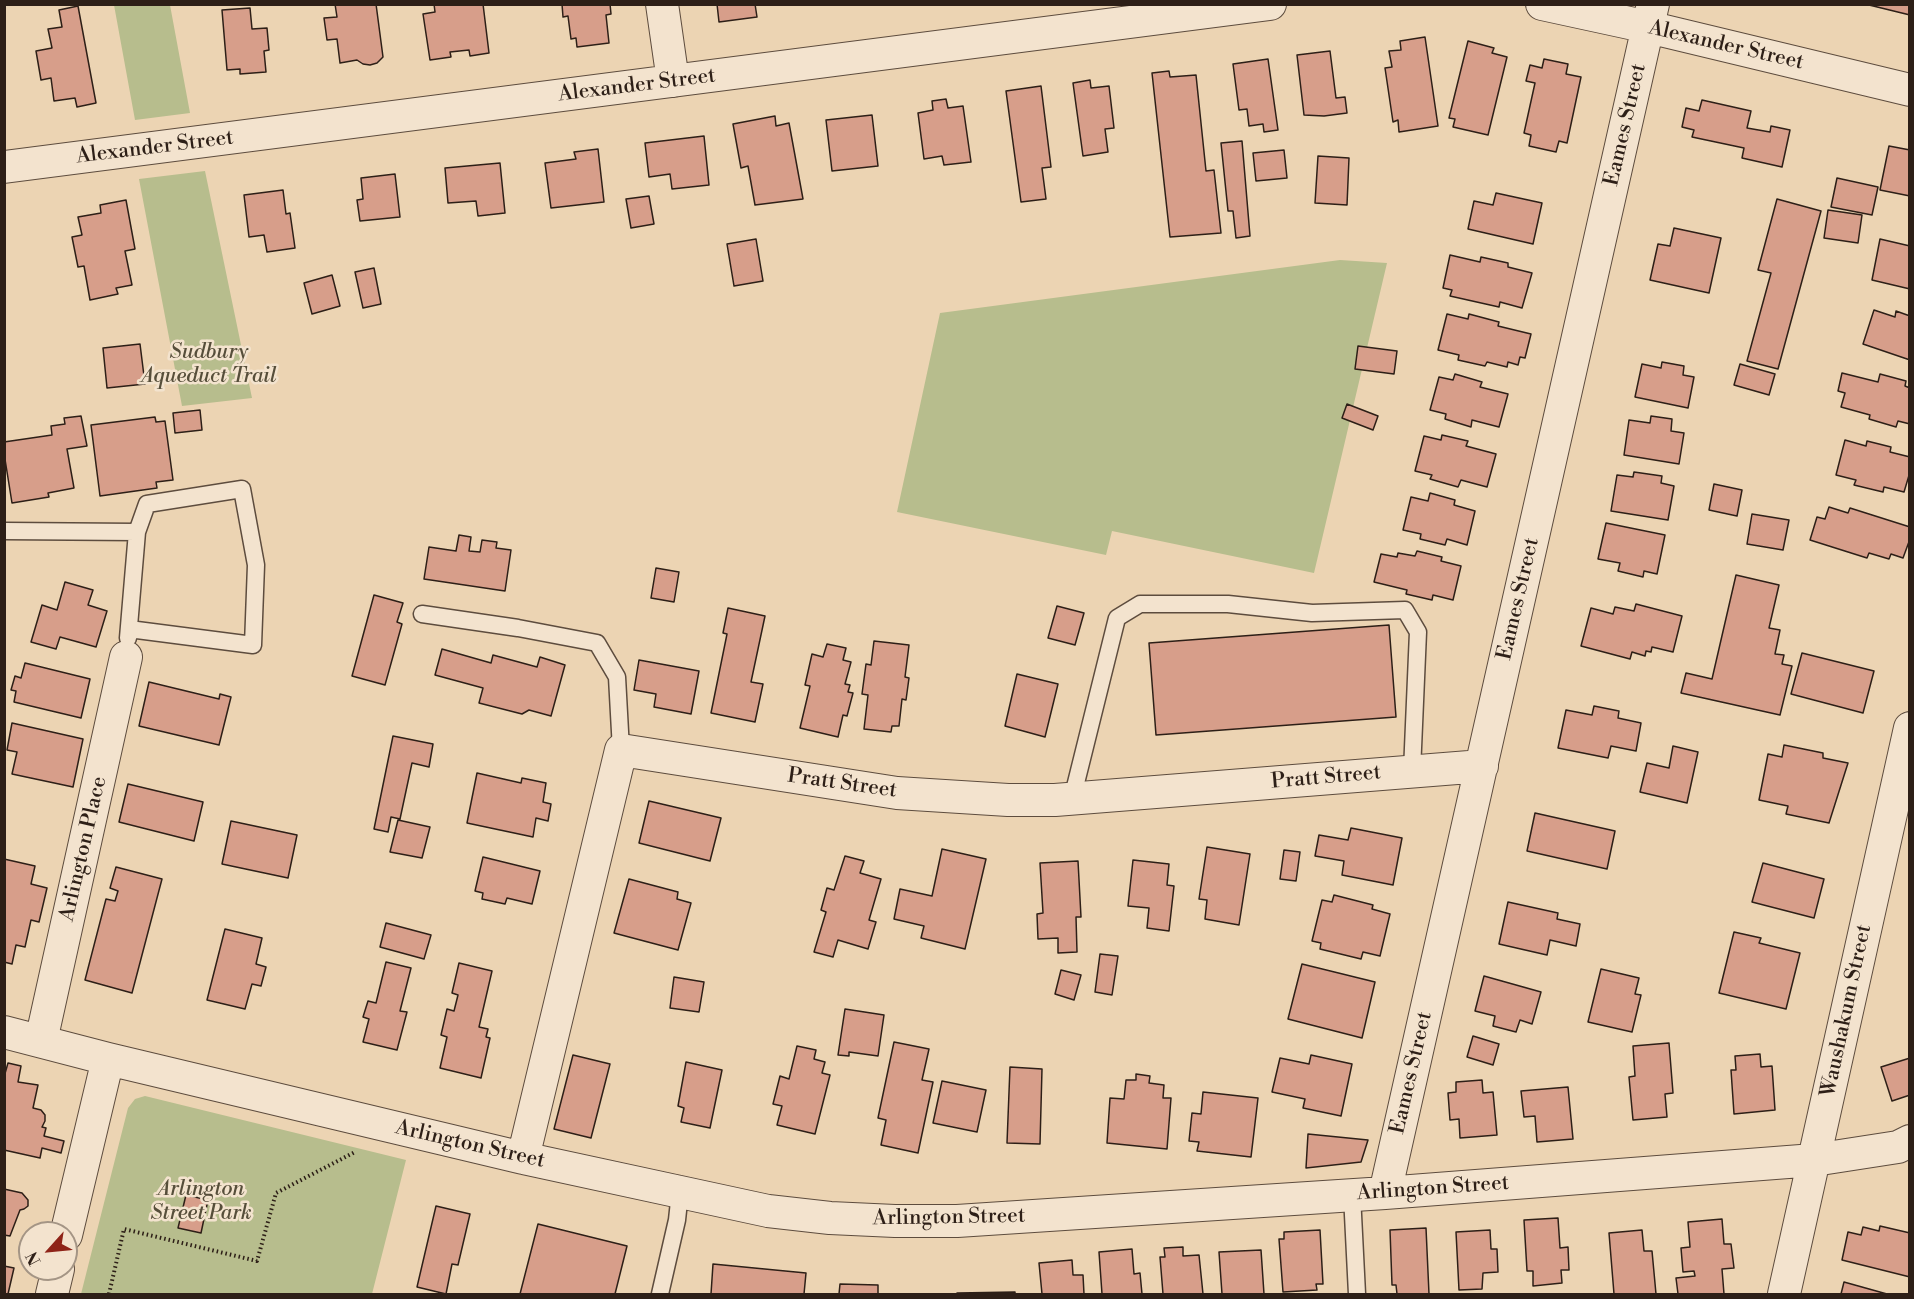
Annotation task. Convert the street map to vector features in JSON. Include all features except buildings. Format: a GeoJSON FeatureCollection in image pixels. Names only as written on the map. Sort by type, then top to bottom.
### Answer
{"type":"FeatureCollection","features":[{"type":"Feature","properties":{"kind":"street"},"geometry":{"type":"LineString","coordinates":[[662,4],[673,81]]}},
{"type":"Feature","properties":{"kind":"street","name":"Alexander Street"},"geometry":{"type":"LineString","coordinates":[[4,167],[673,81],[1193,9],[1270,4]]}},
{"type":"Feature","properties":{"kind":"street","name":"Alexander Street"},"geometry":{"type":"LineString","coordinates":[[1542,4],[1650,16],[1910,90]]}},
{"type":"Feature","properties":{"kind":"street","name":"Eames Street"},"geometry":{"type":"LineString","coordinates":[[1385,1193],[1650,16]]}},
{"type":"Feature","properties":{"kind":"street","name":"Arlington Place"},"geometry":{"type":"LineString","coordinates":[[41,1041],[128,643]]}},
{"type":"Feature","properties":{"kind":"street","name":"Waushakum Street"},"geometry":{"type":"LineString","coordinates":[[1784,1294],[1910,728]]}},
{"type":"Feature","properties":{"kind":"street"},"geometry":{"type":"LineString","coordinates":[[523,1158],[621,750]]}},
{"type":"Feature","properties":{"kind":"street","name":"Pratt Street"},"geometry":{"type":"LineString","coordinates":[[621,750],[897,793],[1008,800],[1072,799],[1482,766]]}},
{"type":"Feature","properties":{"kind":"street","name":"Arlington Street"},"geometry":{"type":"LineString","coordinates":[[4,1032],[523,1158],[768,1210],[830,1218],[957,1221],[1385,1193],[1814,1160],[1898,1147],[1910,1142]]}},
{"type":"Feature","properties":{"kind":"street"},"geometry":{"type":"LineString","coordinates":[[69,1221],[108,1059]]}},
{"type":"Feature","properties":{"kind":"lane"},"geometry":{"type":"LineString","coordinates":[[242,489],[256,565],[253,645],[128,643],[137,532],[147,504],[242,489]]}},
{"type":"Feature","properties":{"kind":"lane"},"geometry":{"type":"LineString","coordinates":[[4,531],[137,532]]}},
{"type":"Feature","properties":{"kind":"lane"},"geometry":{"type":"LineString","coordinates":[[1072,799],[1117,618],[1140,604],[1228,604],[1312,613],[1405,610],[1418,632],[1412,771]]}},
{"type":"Feature","properties":{"kind":"lane"},"geometry":{"type":"LineString","coordinates":[[422,614],[518,628],[597,643],[617,677],[621,750]]}},
{"type":"Feature","properties":{"kind":"lane"},"geometry":{"type":"LineString","coordinates":[[660,1294],[680,1191]]}},
{"type":"Feature","properties":{"kind":"lane"},"geometry":{"type":"LineString","coordinates":[[1352,1195],[1357,1294]]}},
{"type":"Feature","properties":{"kind":"path"},"geometry":{"type":"LineString","coordinates":[[109,1294],[124,1229],[257,1261],[276,1192],[358,1150]]}},
{"type":"Feature","properties":{"kind":"green space"},"geometry":{"type":"Polygon","coordinates":[[[114,5],[170,5],[190,113],[135,120],[114,5]]]}},
{"type":"Feature","properties":{"kind":"green space","name":"Sudbury Aqueduct Trail"},"geometry":{"type":"Polygon","coordinates":[[[205,171],[252,398],[182,406],[139,179],[205,171]]]}},
{"type":"Feature","properties":{"kind":"green space"},"geometry":{"type":"Polygon","coordinates":[[[1340,260],[1387,263],[1314,573],[1112,531],[1106,555],[897,512],[940,313],[1340,260]]]}},
{"type":"Feature","properties":{"kind":"green space","name":"Arlington Street Park"},"geometry":{"type":"Polygon","coordinates":[[[145,1096],[406,1160],[372,1294],[81,1294],[128,1108],[135,1099],[145,1096]]]}}]}
